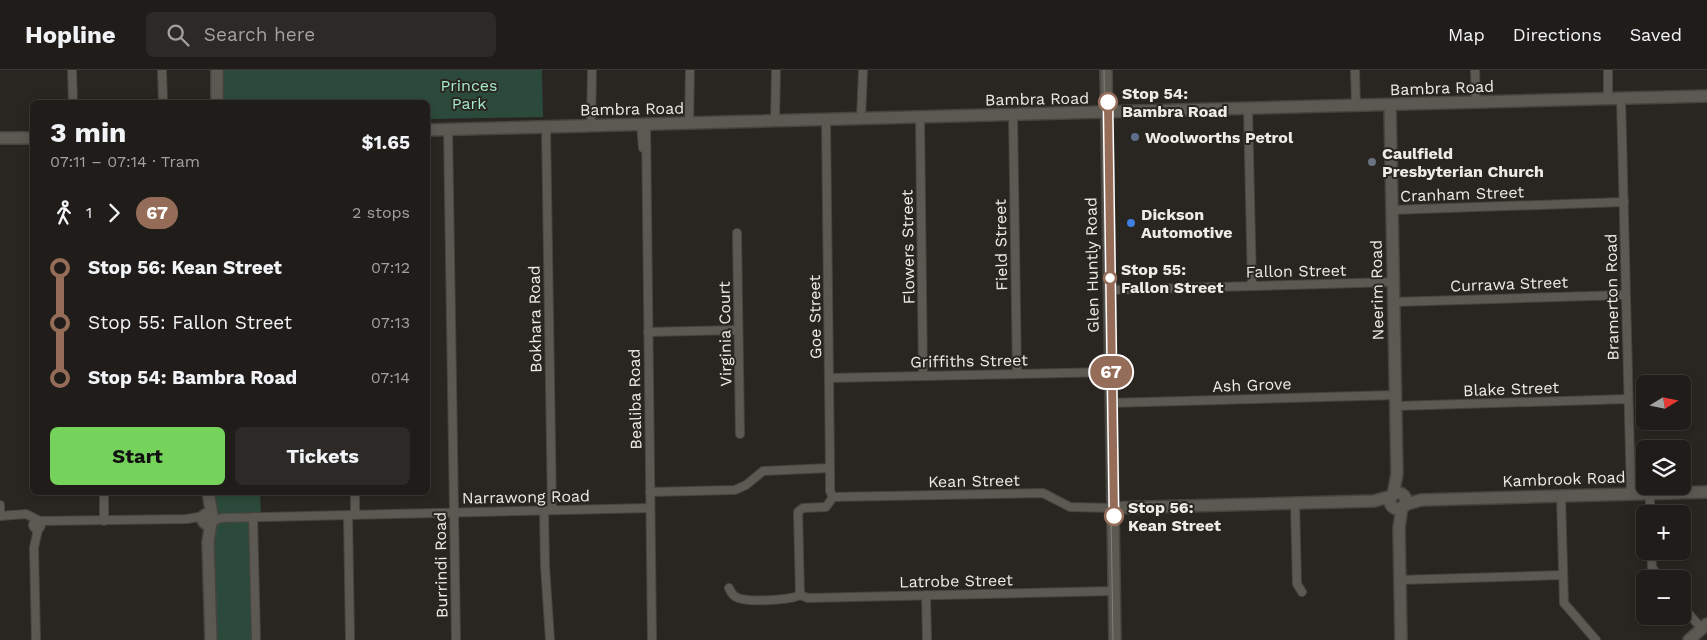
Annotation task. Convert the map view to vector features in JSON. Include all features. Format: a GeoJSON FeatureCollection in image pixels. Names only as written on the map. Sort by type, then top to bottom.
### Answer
{"type":"FeatureCollection","features":[{"type":"Feature","properties":{"kind":"street"},"geometry":{"type":"LineString","coordinates":[[72,70],[73,100]]}},
{"type":"Feature","properties":{"kind":"street"},"geometry":{"type":"LineString","coordinates":[[162,70],[162,100]]}},
{"type":"Feature","properties":{"kind":"street"},"geometry":{"type":"LineString","coordinates":[[217,70],[217,100]]}},
{"type":"Feature","properties":{"kind":"street"},"geometry":{"type":"LineString","coordinates":[[592,70],[593,126]]}},
{"type":"Feature","properties":{"kind":"street"},"geometry":{"type":"LineString","coordinates":[[690,70],[691,124]]}},
{"type":"Feature","properties":{"kind":"street"},"geometry":{"type":"LineString","coordinates":[[776,70],[778,121]]}},
{"type":"Feature","properties":{"kind":"street"},"geometry":{"type":"LineString","coordinates":[[863,70],[864,119]]}},
{"type":"Feature","properties":{"kind":"street","name":"Glen Huntly Road"},"geometry":{"type":"LineString","coordinates":[[1106,70],[1115,640]]}},
{"type":"Feature","properties":{"kind":"street"},"geometry":{"type":"LineString","coordinates":[[1355,70],[1356,107]]}},
{"type":"Feature","properties":{"kind":"street"},"geometry":{"type":"LineString","coordinates":[[1475,70],[1476,103]]}},
{"type":"Feature","properties":{"kind":"street"},"geometry":{"type":"LineString","coordinates":[[1608,70],[1608,99]]}},
{"type":"Feature","properties":{"kind":"street","name":"Bambra Road"},"geometry":{"type":"LineString","coordinates":[[430,130],[1106,114],[1707,96]]}},
{"type":"Feature","properties":{"kind":"street","name":"Bramerton Road"},"geometry":{"type":"LineString","coordinates":[[1621,99],[1631,494]]}},
{"type":"Feature","properties":{"kind":"street","name":"Neerim Road"},"geometry":{"type":"LineString","coordinates":[[1390,106],[1401,640]]}},
{"type":"Feature","properties":{"kind":"street"},"geometry":{"type":"LineString","coordinates":[[1248,110],[1252,285]]}},
{"type":"Feature","properties":{"kind":"street","name":"Field Street"},"geometry":{"type":"LineString","coordinates":[[1013,116],[1017,374]]}},
{"type":"Feature","properties":{"kind":"street","name":"Flowers Street"},"geometry":{"type":"LineString","coordinates":[[920,118],[924,376]]}},
{"type":"Feature","properties":{"kind":"street","name":"Goe Street"},"geometry":{"type":"LineString","coordinates":[[826,120],[830,491],[834,497]]}},
{"type":"Feature","properties":{"kind":"street","name":"Bealiba Road"},"geometry":{"type":"LineString","coordinates":[[643,125],[652,640]]}},
{"type":"Feature","properties":{"kind":"street","name":"Bokhara Road"},"geometry":{"type":"LineString","coordinates":[[546,127],[548,510],[545,566],[550,640]]}},
{"type":"Feature","properties":{"kind":"street","name":"Burrindi Road"},"geometry":{"type":"LineString","coordinates":[[448,130],[456,640]]}},
{"type":"Feature","properties":{"kind":"street"},"geometry":{"type":"LineString","coordinates":[[0,138],[30,138]]}},
{"type":"Feature","properties":{"kind":"street","name":"Cranham Street"},"geometry":{"type":"LineString","coordinates":[[1391,210],[1624,202]]}},
{"type":"Feature","properties":{"kind":"street","name":"Virginia Court"},"geometry":{"type":"LineString","coordinates":[[737,234],[740,434]]}},
{"type":"Feature","properties":{"kind":"street","name":"Fallon Street"},"geometry":{"type":"LineString","coordinates":[[1109,290],[1393,282]]}},
{"type":"Feature","properties":{"kind":"street","name":"Currawa Street"},"geometry":{"type":"LineString","coordinates":[[1394,302],[1625,295]]}},
{"type":"Feature","properties":{"kind":"street"},"geometry":{"type":"LineString","coordinates":[[648,332],[738,330]]}},
{"type":"Feature","properties":{"kind":"street","name":"Griffiths Street"},"geometry":{"type":"LineString","coordinates":[[829,378],[1110,372]]}},
{"type":"Feature","properties":{"kind":"street","name":"Blake Street"},"geometry":{"type":"LineString","coordinates":[[1396,400],[1628,399]]}},
{"type":"Feature","properties":{"kind":"street","name":"Ash Grove"},"geometry":{"type":"LineString","coordinates":[[1110,403],[1396,400]]}},
{"type":"Feature","properties":{"kind":"street"},"geometry":{"type":"LineString","coordinates":[[650,492],[735,490],[766,470],[830,468]]}},
{"type":"Feature","properties":{"kind":"street","name":"Kambrook Road"},"geometry":{"type":"LineString","coordinates":[[1691,492],[1707,492]]}},
{"type":"Feature","properties":{"kind":"street","name":"Kean Street"},"geometry":{"type":"LineString","coordinates":[[834,497],[1043,494],[1070,508],[1112,508]]}},
{"type":"Feature","properties":{"kind":"street","name":"Kambrook Road"},"geometry":{"type":"LineString","coordinates":[[1112,508],[1636,494]]}},
{"type":"Feature","properties":{"kind":"street"},"geometry":{"type":"LineString","coordinates":[[104,495],[104,521]]}},
{"type":"Feature","properties":{"kind":"street"},"geometry":{"type":"LineString","coordinates":[[208,495],[211,640]]}},
{"type":"Feature","properties":{"kind":"street"},"geometry":{"type":"LineString","coordinates":[[350,640],[351,515],[354,495]]}},
{"type":"Feature","properties":{"kind":"street"},"geometry":{"type":"LineString","coordinates":[[1561,496],[1564,603],[1596,640]]}},
{"type":"Feature","properties":{"kind":"street"},"geometry":{"type":"LineString","coordinates":[[800,595],[798,514],[802,509],[824,508],[830,504],[834,497]]}},
{"type":"Feature","properties":{"kind":"street"},"geometry":{"type":"LineString","coordinates":[[1295,503],[1297,584],[1302,592]]}},
{"type":"Feature","properties":{"kind":"street"},"geometry":{"type":"LineString","coordinates":[[0,505],[0,516],[20,516],[37,524],[34,548],[36,640]]}},
{"type":"Feature","properties":{"kind":"street","name":"Narrawong Road"},"geometry":{"type":"LineString","coordinates":[[37,524],[650,508]]}},
{"type":"Feature","properties":{"kind":"street"},"geometry":{"type":"LineString","coordinates":[[253,517],[256,640]]}},
{"type":"Feature","properties":{"kind":"street"},"geometry":{"type":"LineString","coordinates":[[1399,580],[1563,575]]}},
{"type":"Feature","properties":{"kind":"street","name":"Latrobe Street"},"geometry":{"type":"LineString","coordinates":[[729,588],[735,597],[743,600],[792,598],[800,595],[808,598],[1114,591]]}},
{"type":"Feature","properties":{"kind":"street"},"geometry":{"type":"LineString","coordinates":[[926,595],[927,640]]}},
{"type":"Feature","properties":{"kind":"street"},"geometry":{"type":"LineString","coordinates":[[1689,640],[1704,626],[1691,614]]}},
{"type":"Feature","properties":{"kind":"green space","name":"Princes Park"},"geometry":{"type":"Polygon","coordinates":[[[223,70],[542,70],[543,117],[430,119],[430,100],[224,100],[223,70]]]}},
{"type":"Feature","properties":{"kind":"green space"},"geometry":{"type":"Polygon","coordinates":[[[213,495],[260,495],[261,513],[217,514],[213,495]]]}},
{"type":"Feature","properties":{"kind":"green space"},"geometry":{"type":"Polygon","coordinates":[[[245,521],[249,523],[250,528],[252,640],[214,640],[212,533],[216,523],[245,521]]]}},
{"type":"Feature","properties":{"kind":"tram line"},"geometry":{"type":"LineString","coordinates":[[1104,70],[1113,640]]}},
{"type":"Feature","properties":{"kind":"tram line","name":"67"},"geometry":{"type":"LineString","coordinates":[[1108,102],[1114,516]]}},
{"type":"Feature","properties":{"kind":"place","name":"Stop 54: Bambra Road"},"geometry":{"type":"Point","coordinates":[1108,102]}},
{"type":"Feature","properties":{"kind":"place","name":"Woolworths Petrol"},"geometry":{"type":"Point","coordinates":[1135,137]}},
{"type":"Feature","properties":{"kind":"place","name":"Caulfield Presbyterian Church"},"geometry":{"type":"Point","coordinates":[1372,162]}},
{"type":"Feature","properties":{"kind":"place","name":"Dickson Automotive"},"geometry":{"type":"Point","coordinates":[1131,223]}},
{"type":"Feature","properties":{"kind":"place","name":"Stop 55: Fallon Street"},"geometry":{"type":"Point","coordinates":[1110,278]}},
{"type":"Feature","properties":{"kind":"place","name":"Stop 56: Kean Street"},"geometry":{"type":"Point","coordinates":[1114,516]}}]}
